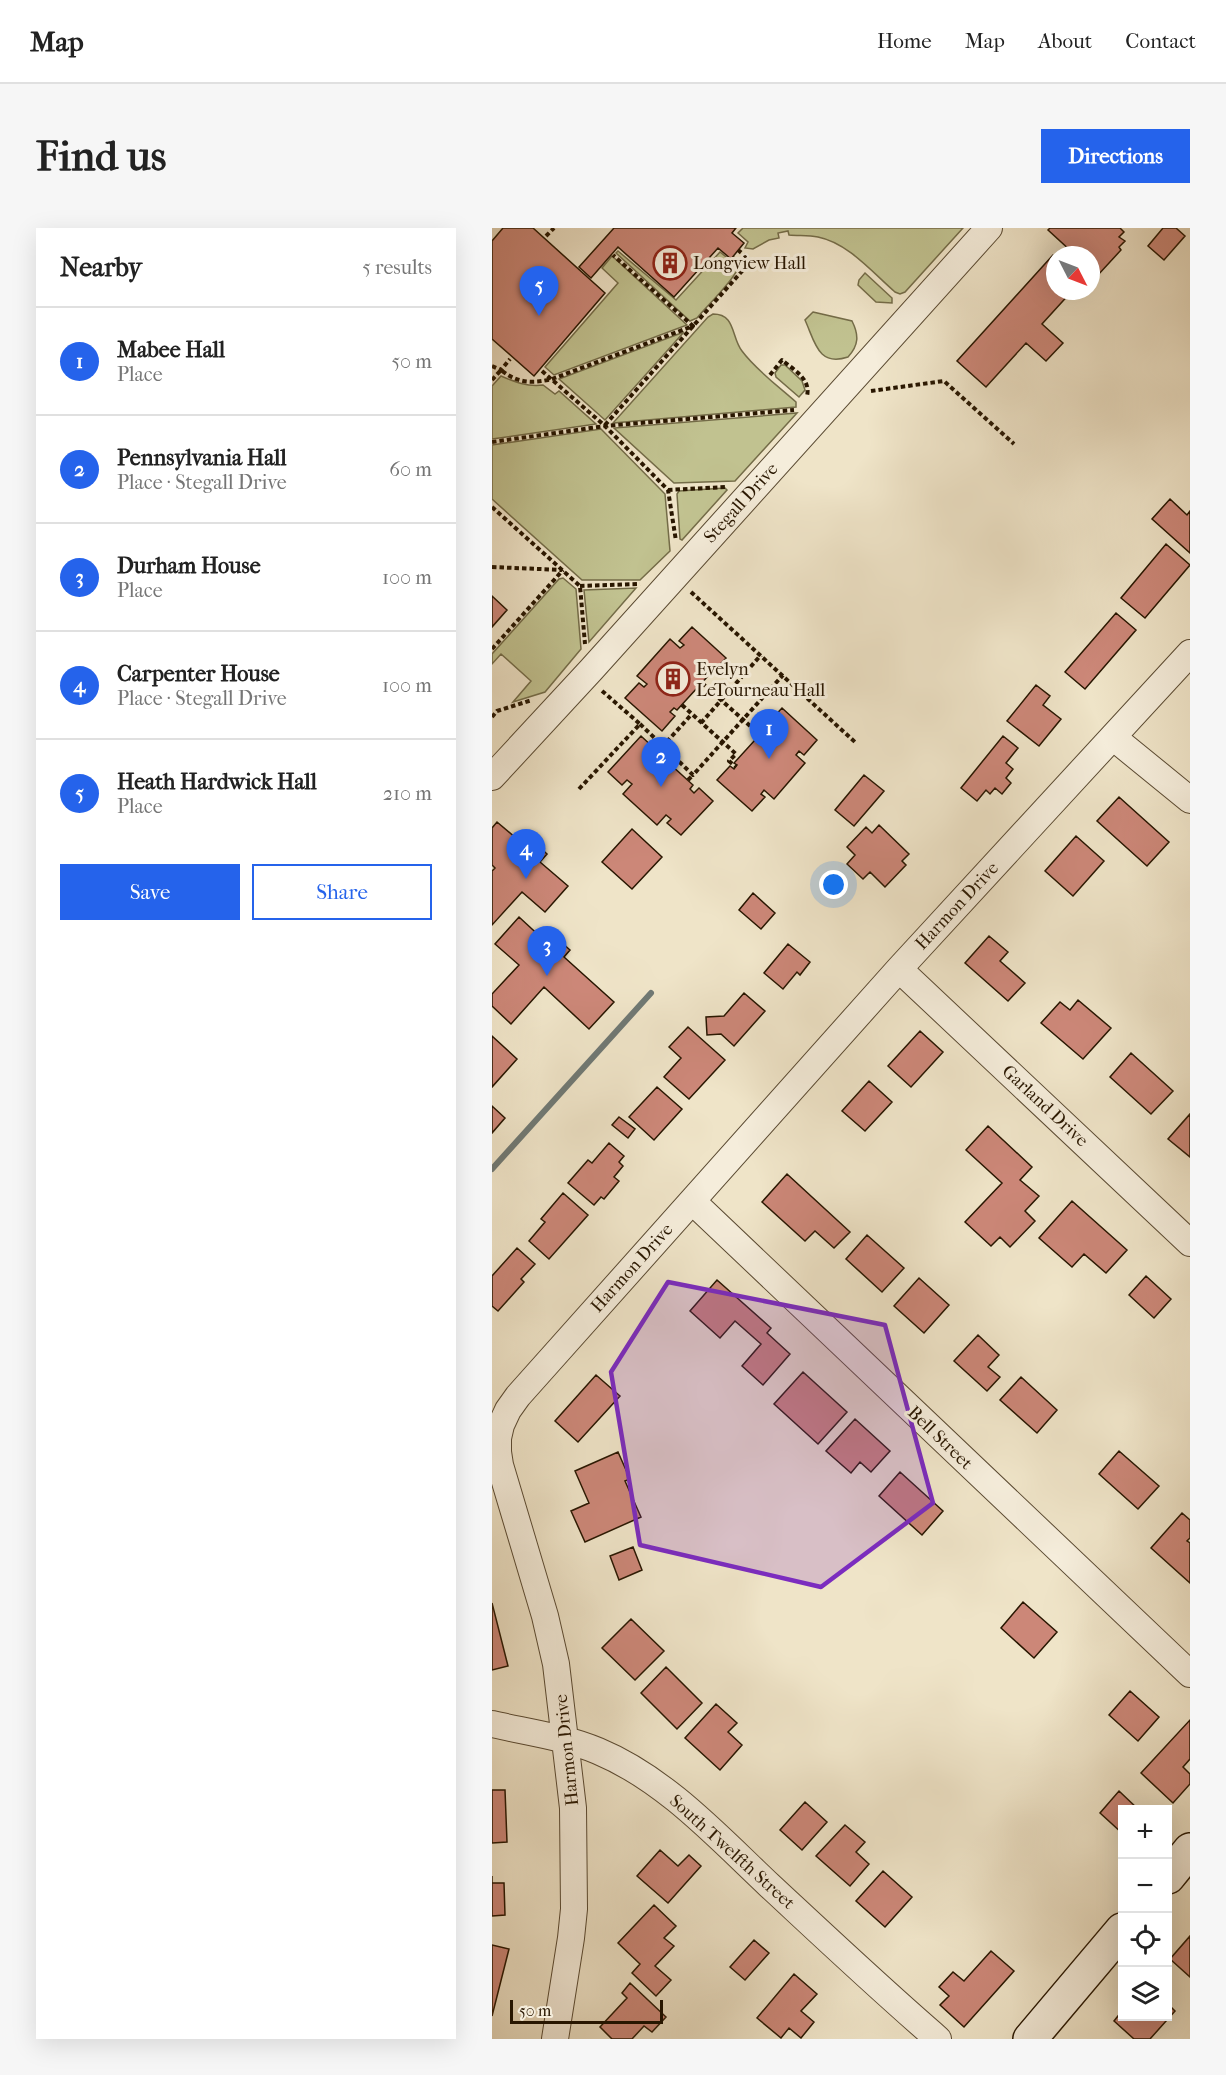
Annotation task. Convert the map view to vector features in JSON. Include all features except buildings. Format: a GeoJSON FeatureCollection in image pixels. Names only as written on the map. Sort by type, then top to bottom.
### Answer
{"type":"FeatureCollection","features":[{"type":"Feature","properties":{"kind":"street","name":"Stegall Drive"},"geometry":{"type":"LineString","coordinates":[[492,777],[989,228]]}},
{"type":"Feature","properties":{"kind":"street","name":"Harmon Drive"},"geometry":{"type":"LineString","coordinates":[[555,2039],[567,1967],[573,1909],[573,1808],[560,1686],[550,1637],[500,1465],[498,1438],[508,1410],[518,1395],[899,969],[1190,653]]}},
{"type":"Feature","properties":{"kind":"street"},"geometry":{"type":"LineString","coordinates":[[1114,738],[1190,800]]}},
{"type":"Feature","properties":{"kind":"street","name":"Garland Drive"},"geometry":{"type":"LineString","coordinates":[[899,969],[1190,1243]]}},
{"type":"Feature","properties":{"kind":"street","name":"Bell Street"},"geometry":{"type":"LineString","coordinates":[[692,1201],[1190,1674]]}},
{"type":"Feature","properties":{"kind":"street","name":"South Twelfth Street"},"geometry":{"type":"LineString","coordinates":[[492,1724],[565,1740],[598,1751],[633,1769],[688,1808],[866,1976],[938,2039]]}},
{"type":"Feature","properties":{"kind":"street"},"geometry":{"type":"LineString","coordinates":[[1172,1871],[1190,1850]]}},
{"type":"Feature","properties":{"kind":"street"},"geometry":{"type":"LineString","coordinates":[[1030,2039],[1118,1935]]}},
{"type":"Feature","properties":{"kind":"path"},"geometry":{"type":"LineString","coordinates":[[546,236],[554,228]]}},
{"type":"Feature","properties":{"kind":"path"},"geometry":{"type":"LineString","coordinates":[[605,426],[751,261],[738,250]]}},
{"type":"Feature","properties":{"kind":"path"},"geometry":{"type":"LineString","coordinates":[[613,255],[693,326]]}},
{"type":"Feature","properties":{"kind":"path"},"geometry":{"type":"LineString","coordinates":[[492,366],[513,379],[522,382],[539,382],[693,326]]}},
{"type":"Feature","properties":{"kind":"path"},"geometry":{"type":"LineString","coordinates":[[492,380],[510,359]]}},
{"type":"Feature","properties":{"kind":"path"},"geometry":{"type":"LineString","coordinates":[[770,375],[782,360],[804,378],[808,392],[806,400],[944,381],[1014,444]]}},
{"type":"Feature","properties":{"kind":"path"},"geometry":{"type":"LineString","coordinates":[[542,371],[605,426],[668,490],[674,578],[855,743]]}},
{"type":"Feature","properties":{"kind":"path"},"geometry":{"type":"LineString","coordinates":[[492,442],[605,426],[798,409]]}},
{"type":"Feature","properties":{"kind":"path"},"geometry":{"type":"LineString","coordinates":[[668,490],[732,487]]}},
{"type":"Feature","properties":{"kind":"path"},"geometry":{"type":"LineString","coordinates":[[492,507],[580,586],[586,651],[597,687],[693,775]]}},
{"type":"Feature","properties":{"kind":"path"},"geometry":{"type":"LineString","coordinates":[[492,567],[563,570]]}},
{"type":"Feature","properties":{"kind":"path"},"geometry":{"type":"LineString","coordinates":[[492,649],[563,570]]}},
{"type":"Feature","properties":{"kind":"path"},"geometry":{"type":"LineString","coordinates":[[580,586],[646,584],[674,578]]}},
{"type":"Feature","properties":{"kind":"path"},"geometry":{"type":"LineString","coordinates":[[700,723],[761,655]]}},
{"type":"Feature","properties":{"kind":"path"},"geometry":{"type":"LineString","coordinates":[[688,780],[783,675]]}},
{"type":"Feature","properties":{"kind":"path"},"geometry":{"type":"LineString","coordinates":[[702,683],[757,732],[765,724],[771,729]]}},
{"type":"Feature","properties":{"kind":"path"},"geometry":{"type":"LineString","coordinates":[[682,705],[736,754],[729,761],[736,767]]}},
{"type":"Feature","properties":{"kind":"path"},"geometry":{"type":"LineString","coordinates":[[663,746],[692,715]]}},
{"type":"Feature","properties":{"kind":"path"},"geometry":{"type":"LineString","coordinates":[[579,789],[639,724]]}},
{"type":"Feature","properties":{"kind":"highlighted area"},"geometry":{"type":"Polygon","coordinates":[[[668,1282],[885,1325],[933,1503],[821,1587],[640,1545],[611,1372],[668,1282]]]}},
{"type":"Feature","properties":{"kind":"green space"},"geometry":{"type":"Polygon","coordinates":[[[743,228],[963,228],[905,292],[900,294],[849,252],[829,240],[814,236],[789,235],[788,231],[778,233],[779,238],[769,240],[753,249],[745,248],[748,242],[738,233],[743,228]]]}},
{"type":"Feature","properties":{"kind":"green space"},"geometry":{"type":"Polygon","coordinates":[[[618,251],[676,300],[720,252],[730,260],[734,257],[738,266],[725,288],[697,318],[690,321],[616,253],[618,251]]]}},
{"type":"Feature","properties":{"kind":"green space"},"geometry":{"type":"Polygon","coordinates":[[[612,256],[687,325],[554,375],[545,367],[618,283],[602,268],[612,256]]]}},
{"type":"Feature","properties":{"kind":"green space"},"geometry":{"type":"Polygon","coordinates":[[[865,273],[892,298],[892,303],[876,302],[858,285],[865,273]]]}},
{"type":"Feature","properties":{"kind":"green space"},"geometry":{"type":"Polygon","coordinates":[[[813,312],[852,321],[857,340],[848,357],[830,359],[819,350],[805,320],[813,312]]]}},
{"type":"Feature","properties":{"kind":"green space"},"geometry":{"type":"Polygon","coordinates":[[[713,314],[726,318],[742,351],[760,371],[796,402],[796,407],[613,423],[708,317],[713,314]]]}},
{"type":"Feature","properties":{"kind":"green space"},"geometry":{"type":"Polygon","coordinates":[[[684,332],[605,420],[559,379],[684,332]]]}},
{"type":"Feature","properties":{"kind":"green space"},"geometry":{"type":"Polygon","coordinates":[[[781,365],[785,365],[802,381],[805,390],[799,397],[776,377],[775,373],[781,365]]]}},
{"type":"Feature","properties":{"kind":"green space"},"geometry":{"type":"Polygon","coordinates":[[[501,376],[526,385],[543,385],[555,394],[559,391],[596,424],[492,439],[492,386],[501,376]]]}},
{"type":"Feature","properties":{"kind":"green space"},"geometry":{"type":"Polygon","coordinates":[[[797,413],[735,481],[674,483],[614,428],[797,413]]]}},
{"type":"Feature","properties":{"kind":"green space"},"geometry":{"type":"Polygon","coordinates":[[[601,429],[665,494],[670,551],[640,580],[582,580],[492,499],[492,445],[601,429]]]}},
{"type":"Feature","properties":{"kind":"green space"},"geometry":{"type":"Polygon","coordinates":[[[725,488],[727,490],[682,540],[680,539],[677,494],[679,491],[725,488]]]}},
{"type":"Feature","properties":{"kind":"green space"},"geometry":{"type":"Polygon","coordinates":[[[563,578],[576,589],[581,649],[545,692],[513,702],[531,681],[501,654],[492,664],[492,654],[559,579],[563,578]]]}},
{"type":"Feature","properties":{"kind":"green space"},"geometry":{"type":"Polygon","coordinates":[[[636,588],[589,642],[584,590],[636,588]]]}},
{"type":"Feature","properties":{"kind":"waterway"},"geometry":{"type":"LineString","coordinates":[[492,1169],[651,993]]}},
{"type":"Feature","properties":{"kind":"place","name":"Longview Hall"},"geometry":{"type":"Point","coordinates":[670,263]}},
{"type":"Feature","properties":{"kind":"place","name":"Heath Hardwick Hall"},"geometry":{"type":"Point","coordinates":[539,316]}},
{"type":"Feature","properties":{"kind":"place","name":"Evelyn LeTourneau Hall"},"geometry":{"type":"Point","coordinates":[673,679]}},
{"type":"Feature","properties":{"kind":"place","name":"Mabee Hall"},"geometry":{"type":"Point","coordinates":[769,759]}},
{"type":"Feature","properties":{"kind":"place","name":"Pennsylvania Hall"},"geometry":{"type":"Point","coordinates":[661,787]}},
{"type":"Feature","properties":{"kind":"place","name":"Carpenter House"},"geometry":{"type":"Point","coordinates":[526,879]}},
{"type":"Feature","properties":{"kind":"place","name":"Durham House"},"geometry":{"type":"Point","coordinates":[547,976]}}]}
